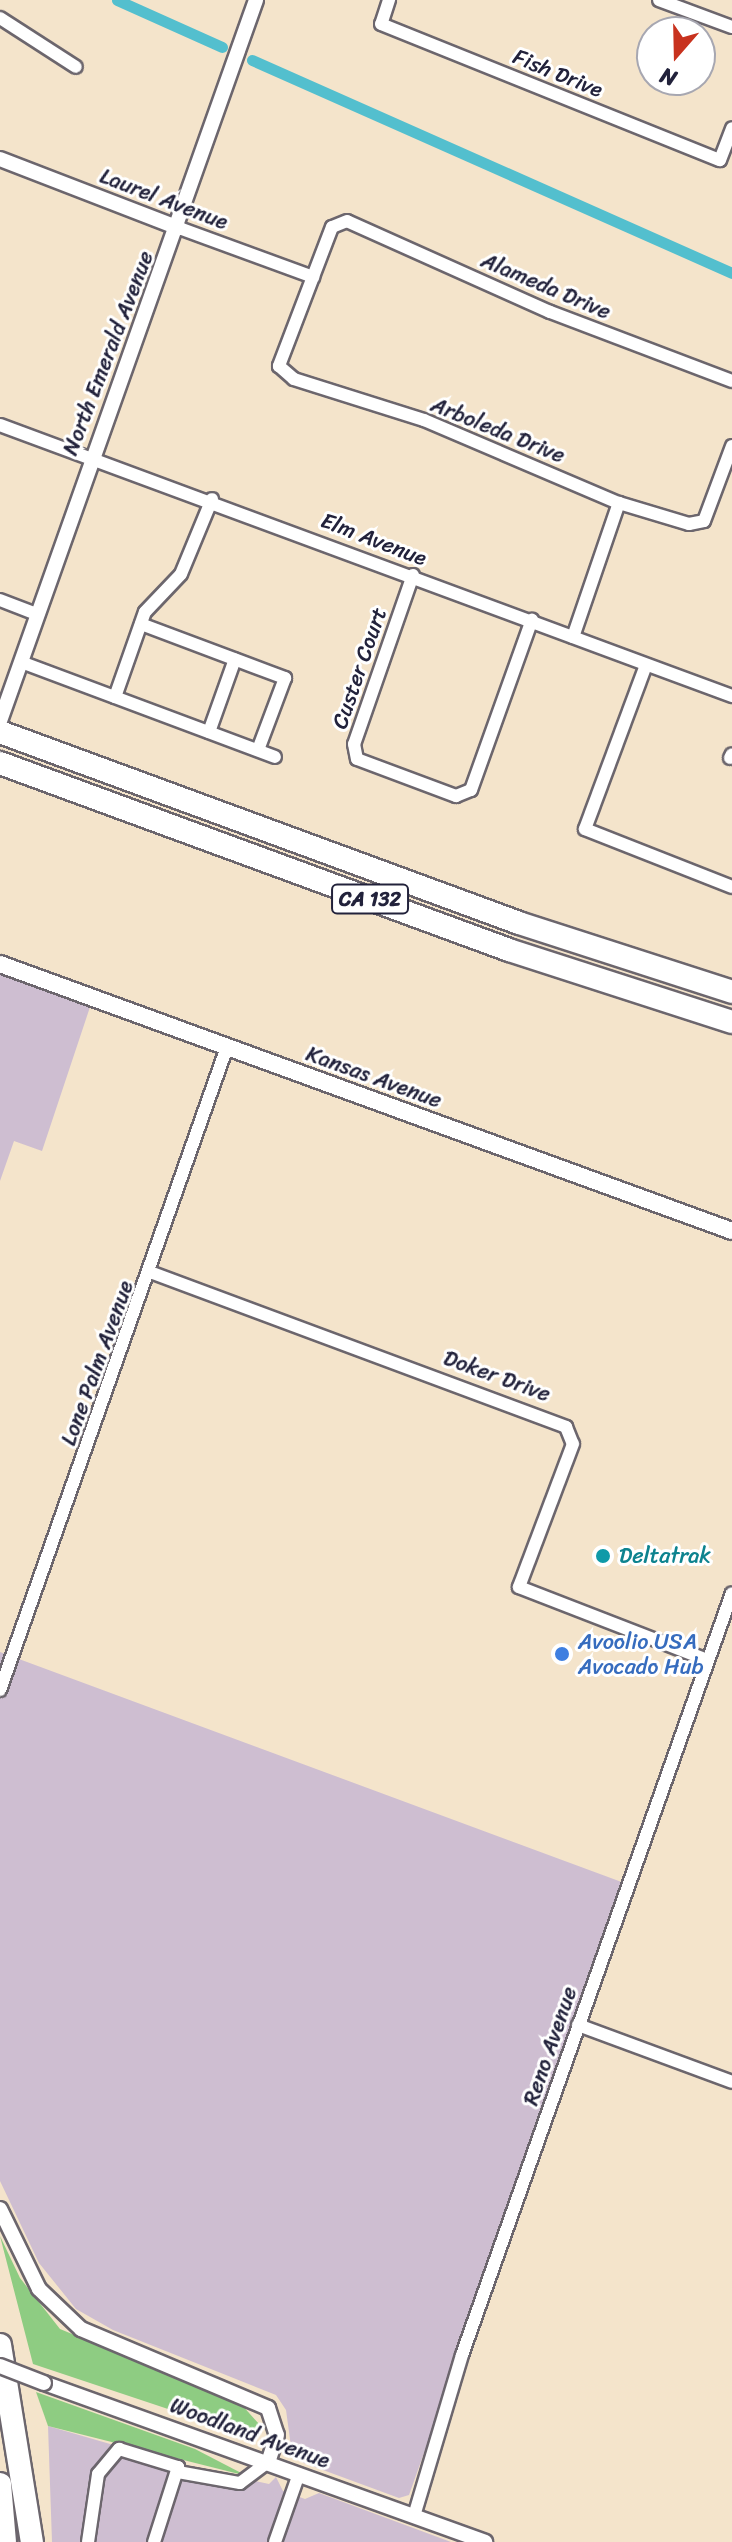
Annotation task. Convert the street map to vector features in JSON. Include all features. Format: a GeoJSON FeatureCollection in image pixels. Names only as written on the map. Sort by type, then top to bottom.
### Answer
{"type":"FeatureCollection","features":[{"type":"Feature","properties":{"kind":"highway","name":"CA 132"},"geometry":{"type":"LineString","coordinates":[[10,736],[504,917],[732,992]]}},
{"type":"Feature","properties":{"kind":"highway","name":"CA 132"},"geometry":{"type":"LineString","coordinates":[[5,765],[509,950],[732,1022]]}},
{"type":"Feature","properties":{"kind":"highway"},"geometry":{"type":"LineString","coordinates":[[0,2345],[32,2542]]}},
{"type":"Feature","properties":{"kind":"highway"},"geometry":{"type":"LineString","coordinates":[[0,2484],[5,2542]]}},
{"type":"Feature","properties":{"kind":"main road","name":"Kansas Avenue"},"geometry":{"type":"LineString","coordinates":[[0,964],[732,1231]]}},
{"type":"Feature","properties":{"kind":"street","name":"North Emerald Avenue"},"geometry":{"type":"LineString","coordinates":[[0,721],[92,459],[179,228],[256,0]]}},
{"type":"Feature","properties":{"kind":"street","name":"Fish Drive"},"geometry":{"type":"LineString","coordinates":[[389,0],[381,24],[720,160],[732,128]]}},
{"type":"Feature","properties":{"kind":"street"},"geometry":{"type":"LineString","coordinates":[[659,0],[732,27]]}},
{"type":"Feature","properties":{"kind":"street"},"geometry":{"type":"LineString","coordinates":[[0,18],[76,67]]}},
{"type":"Feature","properties":{"kind":"street","name":"Laurel Avenue"},"geometry":{"type":"LineString","coordinates":[[0,159],[313,277]]}},
{"type":"Feature","properties":{"kind":"street","name":"Alameda Drive"},"geometry":{"type":"LineString","coordinates":[[313,277],[332,227],[347,221],[550,312],[732,381]]}},
{"type":"Feature","properties":{"kind":"street","name":"Arboleda Drive"},"geometry":{"type":"LineString","coordinates":[[313,277],[279,366],[294,379],[424,420],[619,503],[689,524],[704,521],[732,446]]}},
{"type":"Feature","properties":{"kind":"street","name":"Elm Avenue"},"geometry":{"type":"LineString","coordinates":[[0,425],[212,499],[732,696]]}},
{"type":"Feature","properties":{"kind":"street"},"geometry":{"type":"LineString","coordinates":[[115,697],[141,624],[184,569],[212,499]]}},
{"type":"Feature","properties":{"kind":"street"},"geometry":{"type":"LineString","coordinates":[[573,637],[619,503]]}},
{"type":"Feature","properties":{"kind":"street","name":"Custer Court"},"geometry":{"type":"LineString","coordinates":[[413,575],[354,744],[357,759],[456,796],[471,790],[532,620]]}},
{"type":"Feature","properties":{"kind":"street"},"geometry":{"type":"LineString","coordinates":[[0,600],[37,614]]}},
{"type":"Feature","properties":{"kind":"street"},"geometry":{"type":"LineString","coordinates":[[141,624],[285,678],[258,750]]}},
{"type":"Feature","properties":{"kind":"street"},"geometry":{"type":"LineString","coordinates":[[209,732],[235,659]]}},
{"type":"Feature","properties":{"kind":"street"},"geometry":{"type":"LineString","coordinates":[[21,662],[275,757]]}},
{"type":"Feature","properties":{"kind":"street"},"geometry":{"type":"LineString","coordinates":[[646,665],[585,829],[732,887]]}},
{"type":"Feature","properties":{"kind":"street","name":"Lone Palm Avenue"},"geometry":{"type":"LineString","coordinates":[[0,1690],[227,1047]]}},
{"type":"Feature","properties":{"kind":"street","name":"Doker Drive"},"geometry":{"type":"LineString","coordinates":[[150,1272],[566,1427],[573,1444],[519,1587],[705,1659]]}},
{"type":"Feature","properties":{"kind":"street","name":"Reno Avenue"},"geometry":{"type":"LineString","coordinates":[[414,2516],[578,2025],[705,1659],[732,1593]]}},
{"type":"Feature","properties":{"kind":"street"},"geometry":{"type":"LineString","coordinates":[[578,2025],[732,2082]]}},
{"type":"Feature","properties":{"kind":"street"},"geometry":{"type":"LineString","coordinates":[[0,2209],[39,2289],[81,2329],[268,2408],[277,2435],[268,2462],[240,2483],[178,2472],[111,2451],[92,2490],[88,2542]]}},
{"type":"Feature","properties":{"kind":"street","name":"Woodland Avenue"},"geometry":{"type":"LineString","coordinates":[[0,2366],[485,2542]]}},
{"type":"Feature","properties":{"kind":"street"},"geometry":{"type":"LineString","coordinates":[[154,2542],[178,2472]]}},
{"type":"Feature","properties":{"kind":"street"},"geometry":{"type":"LineString","coordinates":[[275,2542],[299,2474]]}},
{"type":"Feature","properties":{"kind":"shaded area"},"geometry":{"type":"Polygon","coordinates":[[[0,969],[93,998],[42,1151],[14,1141],[0,1181],[0,969]]]}},
{"type":"Feature","properties":{"kind":"shaded area"},"geometry":{"type":"Polygon","coordinates":[[[0,1652],[627,1884],[409,2495],[399,2498],[304,2463],[292,2454],[286,2410],[276,2395],[113,2330],[76,2309],[39,2263],[0,2181],[0,1652]]]}},
{"type":"Feature","properties":{"kind":"shaded area"},"geometry":{"type":"Polygon","coordinates":[[[48,2426],[193,2468],[269,2484],[276,2477],[283,2491],[305,2499],[319,2493],[451,2542],[52,2542],[48,2426]]]}},
{"type":"Feature","properties":{"kind":"green space"},"geometry":{"type":"Polygon","coordinates":[[[0,2236],[20,2278],[60,2329],[241,2404],[259,2424],[255,2438],[33,2364],[0,2236]]]}},
{"type":"Feature","properties":{"kind":"green space"},"geometry":{"type":"Polygon","coordinates":[[[36,2392],[195,2449],[247,2476],[48,2426],[36,2392]]]}},
{"type":"Feature","properties":{"kind":"waterway"},"geometry":{"type":"LineString","coordinates":[[117,0],[222,47]]}},
{"type":"Feature","properties":{"kind":"waterway"},"geometry":{"type":"LineString","coordinates":[[252,60],[732,273]]}},
{"type":"Feature","properties":{"kind":"place","name":"Deltatrak"},"geometry":{"type":"Point","coordinates":[603,1556]}},
{"type":"Feature","properties":{"kind":"place","name":"Avoolio USA Avocado Hub"},"geometry":{"type":"Point","coordinates":[562,1654]}}]}
